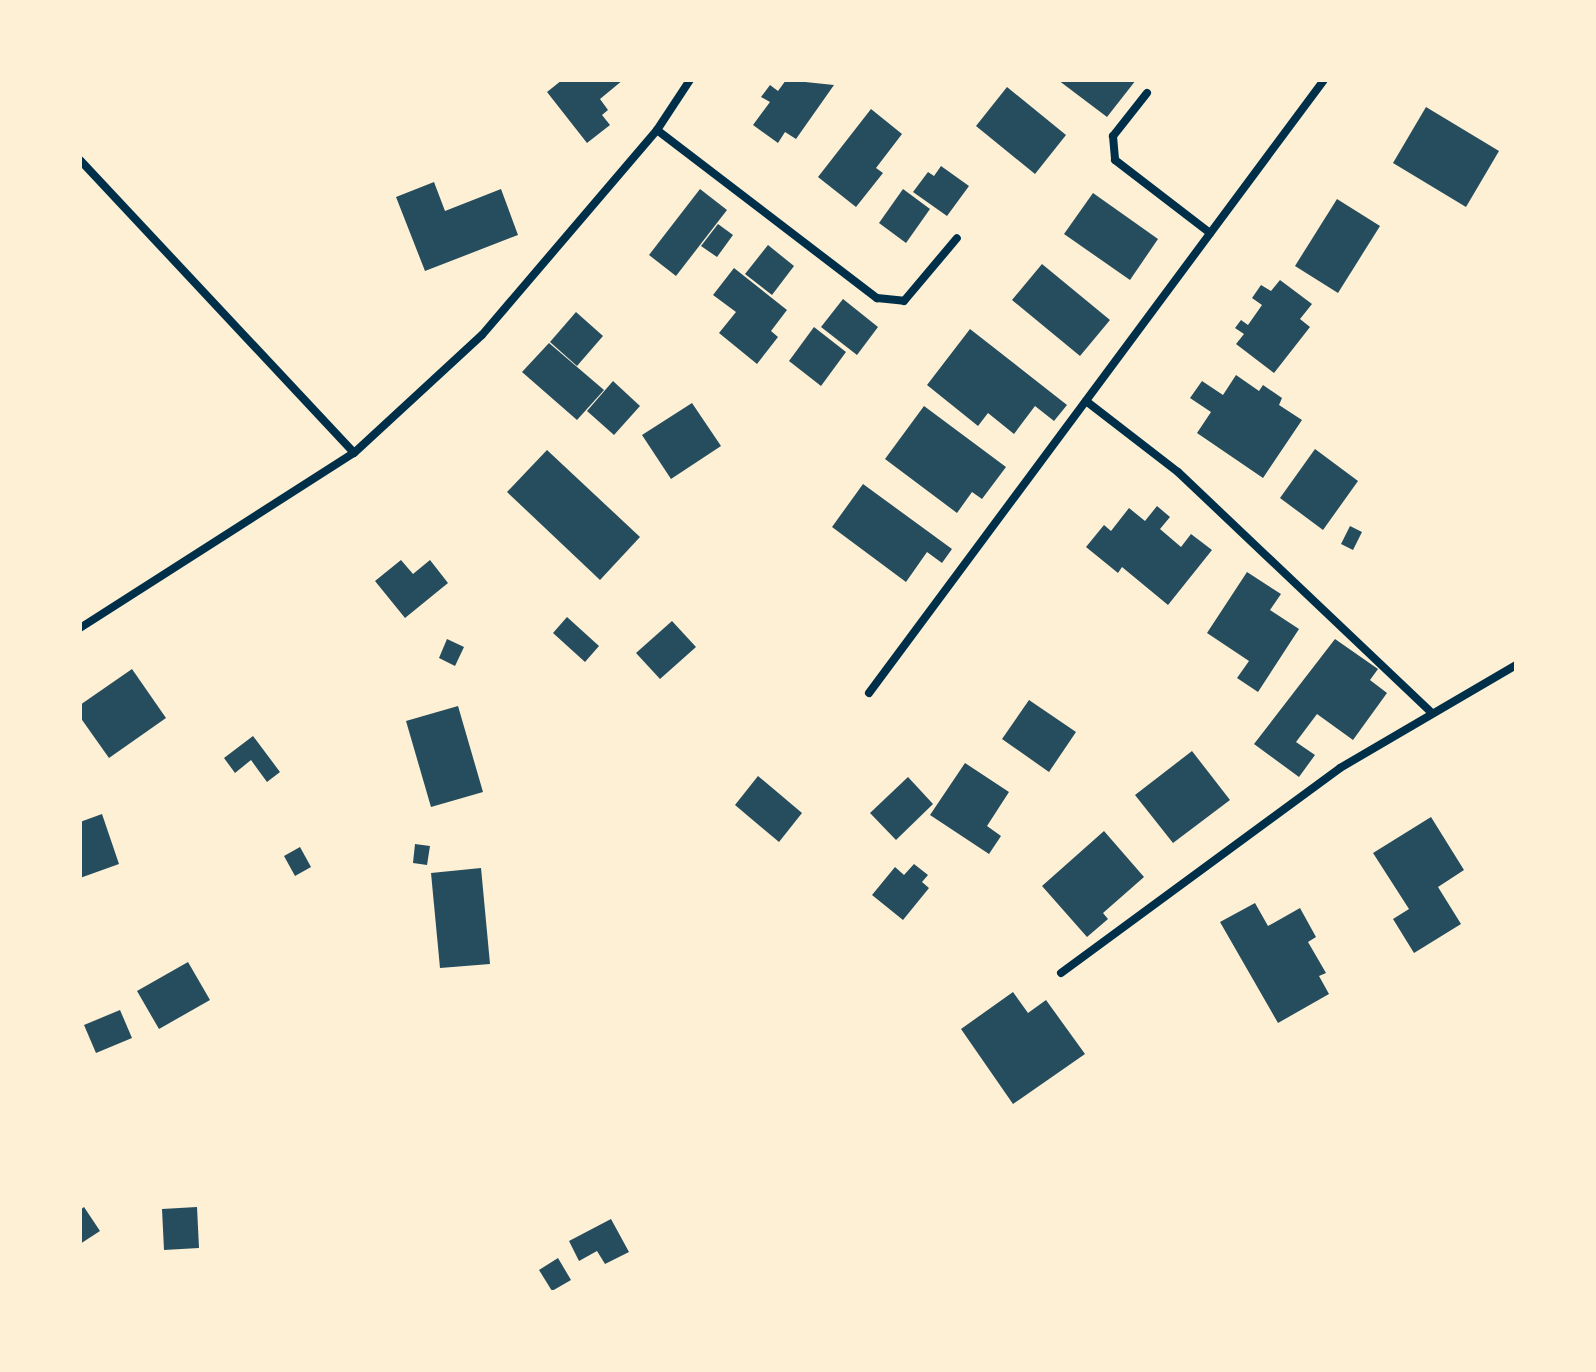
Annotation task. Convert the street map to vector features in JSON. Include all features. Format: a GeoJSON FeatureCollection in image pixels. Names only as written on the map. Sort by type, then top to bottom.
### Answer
{"type":"FeatureCollection","features":[{"type":"Feature","properties":{"kind":"street"},"geometry":{"type":"LineString","coordinates":[[80,628],[354,453],[482,335],[657,130],[690,80]]}},
{"type":"Feature","properties":{"kind":"street"},"geometry":{"type":"LineString","coordinates":[[869,693],[1324,80]]}},
{"type":"Feature","properties":{"kind":"street"},"geometry":{"type":"LineString","coordinates":[[1147,93],[1113,136],[1115,160],[1210,233]]}},
{"type":"Feature","properties":{"kind":"street"},"geometry":{"type":"LineString","coordinates":[[657,130],[884,301],[904,301],[957,238]]}},
{"type":"Feature","properties":{"kind":"street"},"geometry":{"type":"LineString","coordinates":[[80,160],[354,453]]}},
{"type":"Feature","properties":{"kind":"street"},"geometry":{"type":"LineString","coordinates":[[1086,401],[1178,472],[1430,711]]}},
{"type":"Feature","properties":{"kind":"street"},"geometry":{"type":"LineString","coordinates":[[1061,973],[1340,768],[1430,711],[1516,665]]}},
{"type":"Feature","properties":{"kind":"building"},"geometry":{"type":"Polygon","coordinates":[[[562,80],[623,80],[600,99],[608,110],[602,115],[610,125],[587,143],[547,92],[562,80]]]}},
{"type":"Feature","properties":{"kind":"building"},"geometry":{"type":"Polygon","coordinates":[[[786,80],[834,85],[796,139],[785,132],[778,143],[753,125],[770,102],[761,97],[770,85],[778,91],[786,80]]]}},
{"type":"Feature","properties":{"kind":"building"},"geometry":{"type":"Polygon","coordinates":[[[1058,80],[1136,80],[1107,117],[1058,80]]]}},
{"type":"Feature","properties":{"kind":"building"},"geometry":{"type":"Polygon","coordinates":[[[1007,87],[1066,135],[1035,174],[976,126],[1007,87]]]}},
{"type":"Feature","properties":{"kind":"building"},"geometry":{"type":"Polygon","coordinates":[[[1426,107],[1499,151],[1466,207],[1393,163],[1426,107]]]}},
{"type":"Feature","properties":{"kind":"building"},"geometry":{"type":"Polygon","coordinates":[[[871,109],[902,134],[876,168],[883,173],[856,207],[818,177],[871,109]]]}},
{"type":"Feature","properties":{"kind":"building"},"geometry":{"type":"Polygon","coordinates":[[[941,166],[969,186],[947,216],[913,192],[928,172],[934,176],[941,166]]]}},
{"type":"Feature","properties":{"kind":"building"},"geometry":{"type":"Polygon","coordinates":[[[434,182],[445,211],[501,189],[518,235],[425,271],[396,197],[434,182]]]}},
{"type":"Feature","properties":{"kind":"building"},"geometry":{"type":"Polygon","coordinates":[[[700,189],[727,210],[676,276],[649,255],[700,189]]]}},
{"type":"Feature","properties":{"kind":"building"},"geometry":{"type":"Polygon","coordinates":[[[903,189],[930,209],[906,243],[879,223],[903,189]]]}},
{"type":"Feature","properties":{"kind":"building"},"geometry":{"type":"Polygon","coordinates":[[[1093,193],[1158,239],[1130,280],[1064,234],[1093,193]]]}},
{"type":"Feature","properties":{"kind":"building"},"geometry":{"type":"Polygon","coordinates":[[[1337,199],[1380,226],[1338,293],[1295,266],[1337,199]]]}},
{"type":"Feature","properties":{"kind":"building"},"geometry":{"type":"Polygon","coordinates":[[[718,224],[733,235],[717,257],[701,246],[718,224]]]}},
{"type":"Feature","properties":{"kind":"building"},"geometry":{"type":"Polygon","coordinates":[[[768,245],[794,266],[772,295],[745,274],[768,245]]]}},
{"type":"Feature","properties":{"kind":"building"},"geometry":{"type":"Polygon","coordinates":[[[1042,264],[1110,320],[1080,356],[1012,300],[1042,264]]]}},
{"type":"Feature","properties":{"kind":"building"},"geometry":{"type":"Polygon","coordinates":[[[734,268],[787,310],[771,331],[778,337],[757,364],[719,333],[736,312],[713,295],[734,268]]]}},
{"type":"Feature","properties":{"kind":"building"},"geometry":{"type":"Polygon","coordinates":[[[1280,280],[1312,304],[1300,319],[1310,327],[1274,373],[1236,344],[1244,334],[1235,328],[1241,320],[1248,325],[1262,305],[1252,298],[1261,285],[1271,291],[1280,280]]]}},
{"type":"Feature","properties":{"kind":"building"},"geometry":{"type":"Polygon","coordinates":[[[843,299],[878,327],[857,355],[821,327],[843,299]]]}},
{"type":"Feature","properties":{"kind":"building"},"geometry":{"type":"Polygon","coordinates":[[[576,312],[603,336],[577,366],[550,342],[576,312]]]}},
{"type":"Feature","properties":{"kind":"building"},"geometry":{"type":"Polygon","coordinates":[[[814,327],[846,352],[821,386],[789,361],[814,327]]]}},
{"type":"Feature","properties":{"kind":"building"},"geometry":{"type":"Polygon","coordinates":[[[970,329],[1067,405],[1054,421],[1035,406],[1014,434],[988,413],[978,426],[927,385],[970,329]]]}},
{"type":"Feature","properties":{"kind":"building"},"geometry":{"type":"Polygon","coordinates":[[[549,343],[604,390],[577,420],[522,372],[549,343]]]}},
{"type":"Feature","properties":{"kind":"building"},"geometry":{"type":"Polygon","coordinates":[[[1236,375],[1259,391],[1263,385],[1282,398],[1279,405],[1302,420],[1263,478],[1197,433],[1211,412],[1190,398],[1202,381],[1223,395],[1236,375]]]}},
{"type":"Feature","properties":{"kind":"building"},"geometry":{"type":"Polygon","coordinates":[[[613,381],[640,406],[614,435],[587,411],[613,381]]]}},
{"type":"Feature","properties":{"kind":"building"},"geometry":{"type":"Polygon","coordinates":[[[692,403],[721,446],[671,479],[642,435],[692,403]]]}},
{"type":"Feature","properties":{"kind":"building"},"geometry":{"type":"Polygon","coordinates":[[[924,406],[1006,467],[982,499],[972,492],[957,513],[885,459],[924,406]]]}},
{"type":"Feature","properties":{"kind":"building"},"geometry":{"type":"Polygon","coordinates":[[[1315,449],[1358,481],[1323,530],[1280,498],[1315,449]]]}},
{"type":"Feature","properties":{"kind":"building"},"geometry":{"type":"Polygon","coordinates":[[[547,450],[640,537],[600,580],[507,492],[547,450]]]}},
{"type":"Feature","properties":{"kind":"building"},"geometry":{"type":"Polygon","coordinates":[[[863,484],[952,549],[942,563],[927,552],[906,582],[832,527],[863,484]]]}},
{"type":"Feature","properties":{"kind":"building"},"geometry":{"type":"Polygon","coordinates":[[[1157,506],[1170,517],[1160,529],[1181,547],[1191,534],[1212,550],[1168,605],[1122,567],[1118,573],[1086,547],[1104,525],[1111,531],[1129,508],[1145,521],[1157,506]]]}},
{"type":"Feature","properties":{"kind":"building"},"geometry":{"type":"Polygon","coordinates":[[[1350,526],[1362,532],[1353,550],[1341,544],[1350,526]]]}},
{"type":"Feature","properties":{"kind":"building"},"geometry":{"type":"Polygon","coordinates":[[[401,560],[413,574],[430,560],[448,583],[405,618],[375,581],[401,560]]]}},
{"type":"Feature","properties":{"kind":"building"},"geometry":{"type":"Polygon","coordinates":[[[1247,572],[1281,594],[1270,610],[1299,629],[1258,692],[1237,678],[1249,661],[1207,633],[1247,572]]]}},
{"type":"Feature","properties":{"kind":"building"},"geometry":{"type":"Polygon","coordinates":[[[567,617],[599,646],[585,662],[553,633],[567,617]]]}},
{"type":"Feature","properties":{"kind":"building"},"geometry":{"type":"Polygon","coordinates":[[[672,621],[696,647],[660,679],[636,653],[672,621]]]}},
{"type":"Feature","properties":{"kind":"building"},"geometry":{"type":"Polygon","coordinates":[[[447,639],[464,647],[455,666],[439,658],[447,639]]]}},
{"type":"Feature","properties":{"kind":"building"},"geometry":{"type":"Polygon","coordinates":[[[1335,639],[1378,669],[1370,680],[1387,693],[1353,740],[1317,714],[1296,742],[1315,755],[1299,777],[1254,744],[1335,639]]]}},
{"type":"Feature","properties":{"kind":"building"},"geometry":{"type":"Polygon","coordinates":[[[132,669],[166,718],[109,758],[80,717],[80,705],[132,669]]]}},
{"type":"Feature","properties":{"kind":"building"},"geometry":{"type":"Polygon","coordinates":[[[1029,700],[1076,732],[1049,772],[1002,739],[1029,700]]]}},
{"type":"Feature","properties":{"kind":"building"},"geometry":{"type":"Polygon","coordinates":[[[458,706],[483,792],[431,807],[406,721],[458,706]]]}},
{"type":"Feature","properties":{"kind":"building"},"geometry":{"type":"Polygon","coordinates":[[[253,736],[280,772],[267,782],[251,760],[235,773],[224,758],[253,736]]]}},
{"type":"Feature","properties":{"kind":"building"},"geometry":{"type":"Polygon","coordinates":[[[1192,751],[1230,800],[1173,843],[1135,795],[1192,751]]]}},
{"type":"Feature","properties":{"kind":"building"},"geometry":{"type":"Polygon","coordinates":[[[965,763],[1009,792],[987,826],[1001,836],[989,854],[930,815],[965,763]]]}},
{"type":"Feature","properties":{"kind":"building"},"geometry":{"type":"Polygon","coordinates":[[[758,776],[802,813],[779,842],[735,805],[758,776]]]}},
{"type":"Feature","properties":{"kind":"building"},"geometry":{"type":"Polygon","coordinates":[[[908,777],[933,804],[896,840],[870,813],[908,777]]]}},
{"type":"Feature","properties":{"kind":"building"},"geometry":{"type":"Polygon","coordinates":[[[102,814],[119,864],[80,878],[80,822],[102,814]]]}},
{"type":"Feature","properties":{"kind":"building"},"geometry":{"type":"Polygon","coordinates":[[[1431,817],[1464,870],[1438,887],[1461,924],[1414,953],[1393,919],[1409,909],[1373,853],[1431,817]]]}},
{"type":"Feature","properties":{"kind":"building"},"geometry":{"type":"Polygon","coordinates":[[[1104,831],[1144,877],[1103,913],[1108,919],[1087,937],[1042,886],[1104,831]]]}},
{"type":"Feature","properties":{"kind":"building"},"geometry":{"type":"Polygon","coordinates":[[[415,844],[430,846],[427,865],[413,863],[415,844]]]}},
{"type":"Feature","properties":{"kind":"building"},"geometry":{"type":"Polygon","coordinates":[[[300,847],[311,867],[295,876],[284,856],[300,847]]]}},
{"type":"Feature","properties":{"kind":"building"},"geometry":{"type":"Polygon","coordinates":[[[914,864],[928,875],[922,882],[929,888],[903,920],[872,895],[895,867],[904,875],[914,864]]]}},
{"type":"Feature","properties":{"kind":"building"},"geometry":{"type":"Polygon","coordinates":[[[481,868],[490,964],[440,968],[431,873],[481,868]]]}},
{"type":"Feature","properties":{"kind":"building"},"geometry":{"type":"Polygon","coordinates":[[[1255,903],[1268,926],[1300,908],[1316,937],[1308,942],[1326,973],[1319,976],[1329,994],[1278,1023],[1220,922],[1255,903]]]}},
{"type":"Feature","properties":{"kind":"building"},"geometry":{"type":"Polygon","coordinates":[[[188,962],[210,1000],[159,1029],[137,991],[188,962]]]}},
{"type":"Feature","properties":{"kind":"building"},"geometry":{"type":"Polygon","coordinates":[[[1013,992],[1028,1013],[1046,1000],[1085,1054],[1013,1104],[961,1029],[1013,992]]]}},
{"type":"Feature","properties":{"kind":"building"},"geometry":{"type":"Polygon","coordinates":[[[120,1010],[132,1038],[96,1053],[84,1025],[120,1010]]]}},
{"type":"Feature","properties":{"kind":"building"},"geometry":{"type":"Polygon","coordinates":[[[84,1207],[100,1231],[80,1244],[80,1210],[84,1207]]]}},
{"type":"Feature","properties":{"kind":"building"},"geometry":{"type":"Polygon","coordinates":[[[197,1207],[199,1248],[164,1250],[162,1209],[197,1207]]]}},
{"type":"Feature","properties":{"kind":"building"},"geometry":{"type":"Polygon","coordinates":[[[611,1219],[629,1252],[605,1264],[597,1251],[579,1261],[569,1241],[611,1219]]]}},
{"type":"Feature","properties":{"kind":"building"},"geometry":{"type":"Polygon","coordinates":[[[558,1258],[571,1280],[552,1291],[539,1270],[558,1258]]]}}]}
